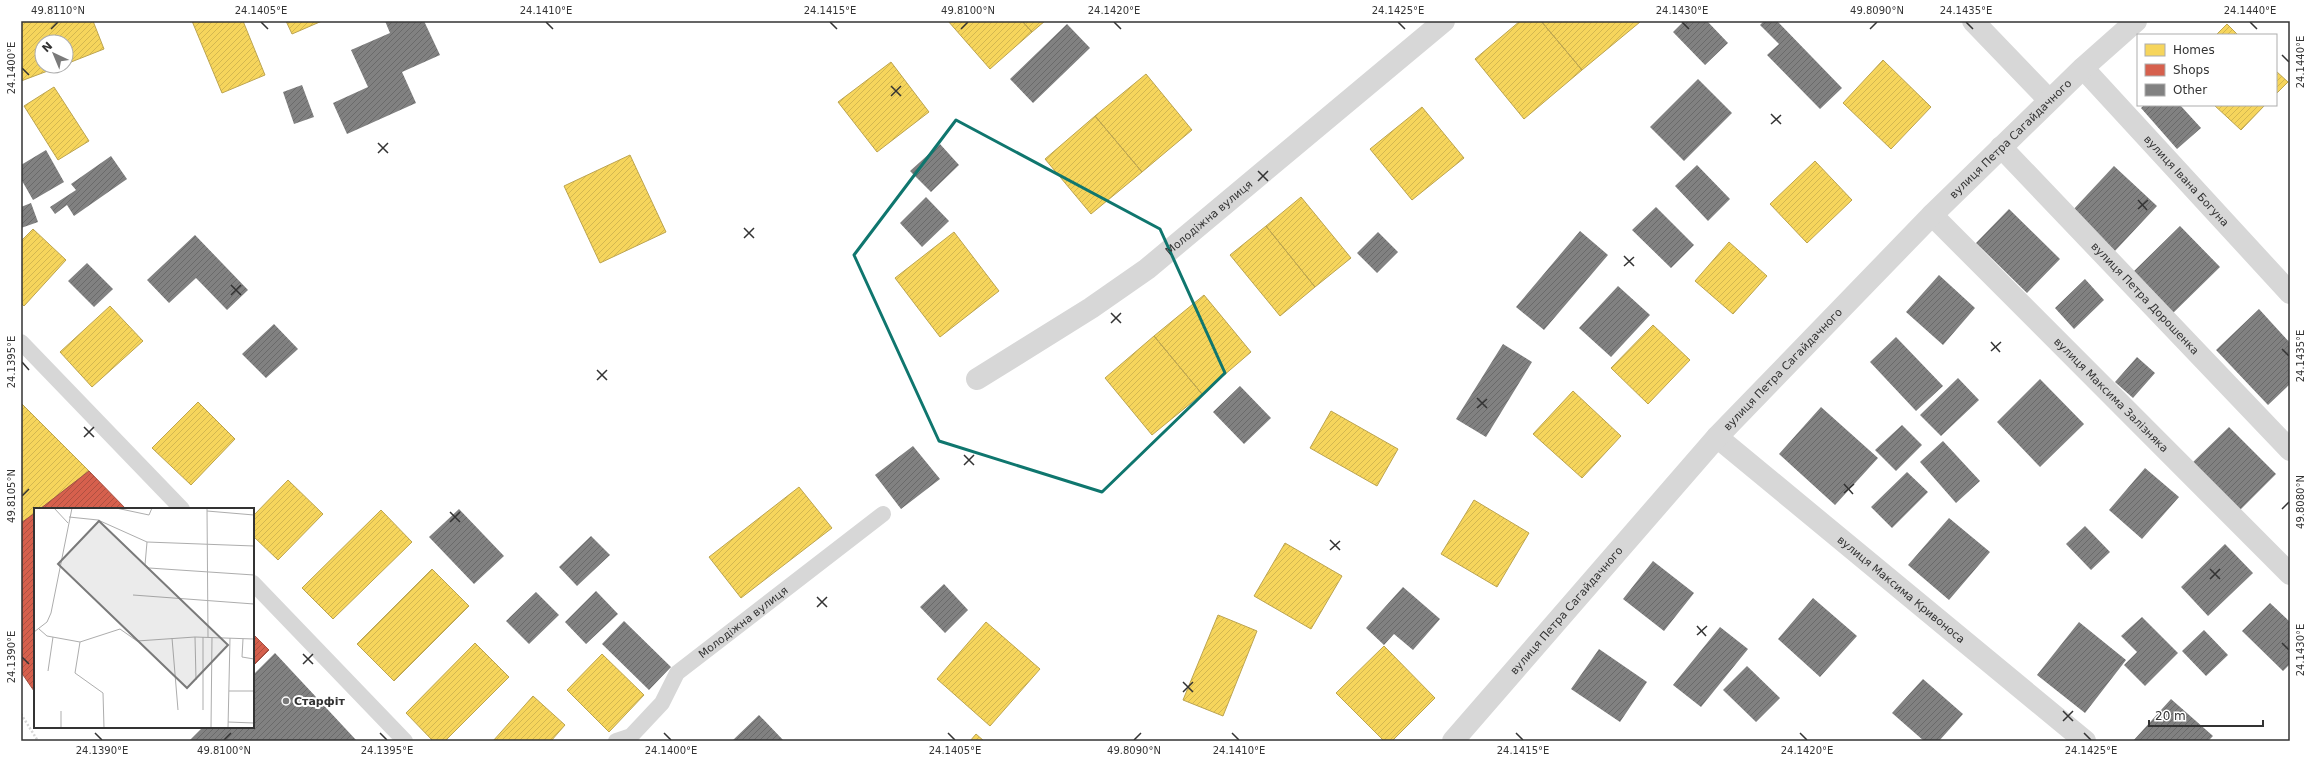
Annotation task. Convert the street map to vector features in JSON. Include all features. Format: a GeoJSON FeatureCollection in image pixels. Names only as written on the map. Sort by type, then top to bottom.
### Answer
{"type":"FeatureCollection","features":[{"type":"Feature","properties":{"kind":"street","name":"Молодіжна вулиця"},"geometry":{"type":"LineString","coordinates":[[977,379],[1091,308],[1147,269],[1444,21]]}},
{"type":"Feature","properties":{"kind":"street"},"geometry":{"type":"LineString","coordinates":[[1973,21],[2049,100]]}},
{"type":"Feature","properties":{"kind":"street","name":"вулиця Петра Сагайдачного"},"geometry":{"type":"LineString","coordinates":[[1453,741],[1718,437],[1932,215],[2049,100],[2136,21]]}},
{"type":"Feature","properties":{"kind":"street","name":"вулиця Івана Богуна"},"geometry":{"type":"LineString","coordinates":[[2083,68],[2290,293]]}},
{"type":"Feature","properties":{"kind":"street","name":"вулиця Петра Дорошенка"},"geometry":{"type":"LineString","coordinates":[[2001,147],[2290,450]]}},
{"type":"Feature","properties":{"kind":"street","name":"вулиця Максима Залізняка"},"geometry":{"type":"LineString","coordinates":[[1932,215],[2290,574]]}},
{"type":"Feature","properties":{"kind":"street","name":"вулиця Максима Кривоноса"},"geometry":{"type":"LineString","coordinates":[[1718,437],[2085,741]]}},
{"type":"Feature","properties":{"kind":"lane"},"geometry":{"type":"LineString","coordinates":[[21,342],[181,508]]}},
{"type":"Feature","properties":{"kind":"lane","name":"Молодіжна вулиця"},"geometry":{"type":"LineString","coordinates":[[616,741],[631,736],[662,703],[677,673],[883,514]]}},
{"type":"Feature","properties":{"kind":"lane"},"geometry":{"type":"LineString","coordinates":[[254,584],[405,741]]}},
{"type":"Feature","properties":{"kind":"path"},"geometry":{"type":"LineString","coordinates":[[21,714],[38,741]]}},
{"type":"Feature","properties":{"kind":"highlighted area"},"geometry":{"type":"Polygon","coordinates":[[[956,120],[1160,229],[1225,373],[1102,492],[939,441],[854,255],[956,120]]]}},
{"type":"Feature","properties":{"kind":"building: Homes"},"geometry":{"type":"Polygon","coordinates":[[[21,21],[93,21],[104,49],[74,61],[74,34],[34,34],[34,74],[40,74],[21,81],[21,21]]]}},
{"type":"Feature","properties":{"kind":"building: Homes"},"geometry":{"type":"Polygon","coordinates":[[[192,21],[243,21],[265,75],[222,93],[192,21]]]}},
{"type":"Feature","properties":{"kind":"building: Homes"},"geometry":{"type":"Polygon","coordinates":[[[286,21],[322,21],[292,34],[286,21]]]}},
{"type":"Feature","properties":{"kind":"building: Homes"},"geometry":{"type":"Polygon","coordinates":[[[948,21],[1022,21],[1032,32],[990,69],[948,21]]]}},
{"type":"Feature","properties":{"kind":"building: Homes"},"geometry":{"type":"Polygon","coordinates":[[[1022,21],[1045,21],[1032,32],[1022,21]]]}},
{"type":"Feature","properties":{"kind":"building: Homes"},"geometry":{"type":"Polygon","coordinates":[[[1520,21],[1541,21],[1582,70],[1524,119],[1475,59],[1520,21]]]}},
{"type":"Feature","properties":{"kind":"building: Homes"},"geometry":{"type":"Polygon","coordinates":[[[1541,21],[1640,21],[1640,22],[1582,70],[1541,21]]]}},
{"type":"Feature","properties":{"kind":"building: Homes"},"geometry":{"type":"Polygon","coordinates":[[[2227,24],[2237,34],[2217,34],[2227,24]]]}},
{"type":"Feature","properties":{"kind":"building: Homes"},"geometry":{"type":"Polygon","coordinates":[[[1883,60],[1931,107],[1891,149],[1843,103],[1883,60]]]}},
{"type":"Feature","properties":{"kind":"building: Homes"},"geometry":{"type":"Polygon","coordinates":[[[891,62],[929,112],[877,152],[838,102],[891,62]]]}},
{"type":"Feature","properties":{"kind":"building: Homes"},"geometry":{"type":"Polygon","coordinates":[[[2277,72],[2288,82],[2277,93],[2277,72]]]}},
{"type":"Feature","properties":{"kind":"building: Homes"},"geometry":{"type":"Polygon","coordinates":[[[1146,74],[1192,130],[1142,172],[1095,116],[1146,74]]]}},
{"type":"Feature","properties":{"kind":"building: Homes"},"geometry":{"type":"Polygon","coordinates":[[[54,87],[89,141],[58,160],[24,106],[54,87]]]}},
{"type":"Feature","properties":{"kind":"building: Homes"},"geometry":{"type":"Polygon","coordinates":[[[2215,106],[2264,106],[2241,130],[2215,106]]]}},
{"type":"Feature","properties":{"kind":"building: Homes"},"geometry":{"type":"Polygon","coordinates":[[[1422,107],[1464,158],[1412,200],[1370,149],[1422,107]]]}},
{"type":"Feature","properties":{"kind":"building: Homes"},"geometry":{"type":"Polygon","coordinates":[[[1095,116],[1142,172],[1091,214],[1045,159],[1095,116]]]}},
{"type":"Feature","properties":{"kind":"building: Homes"},"geometry":{"type":"Polygon","coordinates":[[[630,155],[666,232],[600,263],[564,186],[630,155]]]}},
{"type":"Feature","properties":{"kind":"building: Homes"},"geometry":{"type":"Polygon","coordinates":[[[1815,161],[1852,200],[1807,243],[1770,204],[1815,161]]]}},
{"type":"Feature","properties":{"kind":"building: Homes"},"geometry":{"type":"Polygon","coordinates":[[[1301,197],[1351,258],[1315,287],[1266,226],[1301,197]]]}},
{"type":"Feature","properties":{"kind":"building: Homes"},"geometry":{"type":"Polygon","coordinates":[[[1266,226],[1315,287],[1280,316],[1230,255],[1266,226]]]}},
{"type":"Feature","properties":{"kind":"building: Homes"},"geometry":{"type":"Polygon","coordinates":[[[33,229],[66,260],[24,306],[21,303],[21,241],[33,229]]]}},
{"type":"Feature","properties":{"kind":"building: Homes"},"geometry":{"type":"Polygon","coordinates":[[[954,232],[999,291],[940,337],[895,278],[954,232]]]}},
{"type":"Feature","properties":{"kind":"building: Homes"},"geometry":{"type":"Polygon","coordinates":[[[1729,242],[1767,276],[1733,314],[1695,281],[1729,242]]]}},
{"type":"Feature","properties":{"kind":"building: Homes"},"geometry":{"type":"Polygon","coordinates":[[[1204,295],[1251,352],[1202,394],[1154,336],[1204,295]]]}},
{"type":"Feature","properties":{"kind":"building: Homes"},"geometry":{"type":"Polygon","coordinates":[[[110,306],[143,341],[92,387],[60,352],[110,306]]]}},
{"type":"Feature","properties":{"kind":"building: Homes"},"geometry":{"type":"Polygon","coordinates":[[[1653,325],[1690,360],[1648,404],[1611,368],[1653,325]]]}},
{"type":"Feature","properties":{"kind":"building: Homes"},"geometry":{"type":"Polygon","coordinates":[[[1154,336],[1202,394],[1152,435],[1105,378],[1154,336]]]}},
{"type":"Feature","properties":{"kind":"building: Homes"},"geometry":{"type":"Polygon","coordinates":[[[1573,391],[1621,436],[1582,478],[1533,434],[1573,391]]]}},
{"type":"Feature","properties":{"kind":"building: Homes"},"geometry":{"type":"Polygon","coordinates":[[[198,402],[235,439],[191,485],[152,448],[198,402]]]}},
{"type":"Feature","properties":{"kind":"building: Homes"},"geometry":{"type":"Polygon","coordinates":[[[21,403],[89,471],[41,508],[34,508],[34,514],[21,523],[21,403]]]}},
{"type":"Feature","properties":{"kind":"building: Homes"},"geometry":{"type":"Polygon","coordinates":[[[1331,411],[1398,449],[1377,486],[1310,448],[1331,411]]]}},
{"type":"Feature","properties":{"kind":"building: Homes"},"geometry":{"type":"Polygon","coordinates":[[[288,480],[323,514],[278,560],[254,537],[254,515],[288,480]]]}},
{"type":"Feature","properties":{"kind":"building: Homes"},"geometry":{"type":"Polygon","coordinates":[[[799,487],[832,528],[741,598],[709,557],[799,487]]]}},
{"type":"Feature","properties":{"kind":"building: Homes"},"geometry":{"type":"Polygon","coordinates":[[[1474,500],[1529,533],[1497,587],[1441,554],[1474,500]]]}},
{"type":"Feature","properties":{"kind":"building: Homes"},"geometry":{"type":"Polygon","coordinates":[[[381,510],[412,542],[333,619],[302,588],[381,510]]]}},
{"type":"Feature","properties":{"kind":"building: Homes"},"geometry":{"type":"Polygon","coordinates":[[[1285,543],[1342,576],[1311,629],[1254,596],[1285,543]]]}},
{"type":"Feature","properties":{"kind":"building: Homes"},"geometry":{"type":"Polygon","coordinates":[[[432,569],[469,606],[394,681],[357,644],[432,569]]]}},
{"type":"Feature","properties":{"kind":"building: Homes"},"geometry":{"type":"Polygon","coordinates":[[[1218,615],[1257,631],[1223,716],[1183,700],[1218,615]]]}},
{"type":"Feature","properties":{"kind":"building: Homes"},"geometry":{"type":"Polygon","coordinates":[[[986,622],[1040,669],[990,726],[937,679],[986,622]]]}},
{"type":"Feature","properties":{"kind":"building: Homes"},"geometry":{"type":"Polygon","coordinates":[[[475,643],[509,677],[445,741],[433,741],[406,713],[475,643]]]}},
{"type":"Feature","properties":{"kind":"building: Homes"},"geometry":{"type":"Polygon","coordinates":[[[1384,646],[1435,698],[1392,741],[1384,741],[1336,693],[1384,646]]]}},
{"type":"Feature","properties":{"kind":"building: Homes"},"geometry":{"type":"Polygon","coordinates":[[[602,654],[644,695],[609,732],[567,690],[602,654]]]}},
{"type":"Feature","properties":{"kind":"building: Homes"},"geometry":{"type":"Polygon","coordinates":[[[533,696],[565,725],[551,741],[493,741],[533,696]]]}},
{"type":"Feature","properties":{"kind":"building: Homes"},"geometry":{"type":"Polygon","coordinates":[[[976,734],[984,741],[970,741],[976,734]]]}},
{"type":"Feature","properties":{"kind":"building: Shops"},"geometry":{"type":"Polygon","coordinates":[[[89,471],[125,508],[41,508],[89,471]]]}},
{"type":"Feature","properties":{"kind":"building: Shops"},"geometry":{"type":"Polygon","coordinates":[[[34,514],[34,691],[21,672],[21,523],[34,514]]]}},
{"type":"Feature","properties":{"kind":"building: Shops"},"geometry":{"type":"Polygon","coordinates":[[[254,635],[269,650],[254,665],[254,635]]]}},
{"type":"Feature","properties":{"kind":"building: Other"},"geometry":{"type":"Polygon","coordinates":[[[385,21],[424,21],[440,55],[402,72],[416,103],[347,134],[333,103],[368,87],[351,50],[390,33],[385,21]]]}},
{"type":"Feature","properties":{"kind":"building: Other"},"geometry":{"type":"Polygon","coordinates":[[[1684,21],[1707,21],[1728,43],[1705,65],[1673,32],[1684,21]]]}},
{"type":"Feature","properties":{"kind":"building: Other"},"geometry":{"type":"Polygon","coordinates":[[[1764,21],[1777,21],[1842,88],[1820,109],[1767,55],[1779,44],[1760,25],[1764,21]]]}},
{"type":"Feature","properties":{"kind":"building: Other"},"geometry":{"type":"Polygon","coordinates":[[[1067,24],[1090,48],[1033,103],[1010,79],[1067,24]]]}},
{"type":"Feature","properties":{"kind":"building: Other"},"geometry":{"type":"Polygon","coordinates":[[[1698,79],[1732,113],[1684,161],[1650,127],[1698,79]]]}},
{"type":"Feature","properties":{"kind":"building: Other"},"geometry":{"type":"Polygon","coordinates":[[[302,85],[314,117],[294,124],[283,92],[302,85]]]}},
{"type":"Feature","properties":{"kind":"building: Other"},"geometry":{"type":"Polygon","coordinates":[[[2143,106],[2181,106],[2201,128],[2177,149],[2141,108],[2143,106]]]}},
{"type":"Feature","properties":{"kind":"building: Other"},"geometry":{"type":"Polygon","coordinates":[[[940,144],[959,165],[931,192],[910,171],[940,144]]]}},
{"type":"Feature","properties":{"kind":"building: Other"},"geometry":{"type":"Polygon","coordinates":[[[46,150],[64,182],[33,200],[21,179],[21,165],[46,150]]]}},
{"type":"Feature","properties":{"kind":"building: Other"},"geometry":{"type":"Polygon","coordinates":[[[111,156],[127,179],[74,216],[67,205],[55,214],[50,207],[76,190],[71,184],[111,156]]]}},
{"type":"Feature","properties":{"kind":"building: Other"},"geometry":{"type":"Polygon","coordinates":[[[1697,165],[1730,199],[1708,221],[1675,186],[1697,165]]]}},
{"type":"Feature","properties":{"kind":"building: Other"},"geometry":{"type":"Polygon","coordinates":[[[2114,166],[2157,206],[2114,252],[2072,211],[2114,166]]]}},
{"type":"Feature","properties":{"kind":"building: Other"},"geometry":{"type":"Polygon","coordinates":[[[926,197],[949,221],[922,247],[900,223],[926,197]]]}},
{"type":"Feature","properties":{"kind":"building: Other"},"geometry":{"type":"Polygon","coordinates":[[[31,203],[38,222],[21,228],[21,207],[31,203]]]}},
{"type":"Feature","properties":{"kind":"building: Other"},"geometry":{"type":"Polygon","coordinates":[[[1656,207],[1694,245],[1671,268],[1632,230],[1656,207]]]}},
{"type":"Feature","properties":{"kind":"building: Other"},"geometry":{"type":"Polygon","coordinates":[[[2009,209],[2060,259],[2027,293],[1976,243],[2009,209]]]}},
{"type":"Feature","properties":{"kind":"building: Other"},"geometry":{"type":"Polygon","coordinates":[[[2180,226],[2220,267],[2171,315],[2131,274],[2180,226]]]}},
{"type":"Feature","properties":{"kind":"building: Other"},"geometry":{"type":"Polygon","coordinates":[[[1580,231],[1608,255],[1544,330],[1516,307],[1580,231]]]}},
{"type":"Feature","properties":{"kind":"building: Other"},"geometry":{"type":"Polygon","coordinates":[[[1378,232],[1398,252],[1377,273],[1357,253],[1378,232]]]}},
{"type":"Feature","properties":{"kind":"building: Other"},"geometry":{"type":"Polygon","coordinates":[[[195,235],[248,290],[227,310],[196,278],[169,303],[147,280],[195,235]]]}},
{"type":"Feature","properties":{"kind":"building: Other"},"geometry":{"type":"Polygon","coordinates":[[[87,263],[113,289],[94,307],[68,281],[87,263]]]}},
{"type":"Feature","properties":{"kind":"building: Other"},"geometry":{"type":"Polygon","coordinates":[[[1939,275],[1975,308],[1943,345],[1906,312],[1939,275]]]}},
{"type":"Feature","properties":{"kind":"building: Other"},"geometry":{"type":"Polygon","coordinates":[[[2085,279],[2104,300],[2074,329],[2055,308],[2085,279]]]}},
{"type":"Feature","properties":{"kind":"building: Other"},"geometry":{"type":"Polygon","coordinates":[[[1618,286],[1650,315],[1611,357],[1579,328],[1618,286]]]}},
{"type":"Feature","properties":{"kind":"building: Other"},"geometry":{"type":"Polygon","coordinates":[[[2259,309],[2290,343],[2290,384],[2268,405],[2216,350],[2259,309]]]}},
{"type":"Feature","properties":{"kind":"building: Other"},"geometry":{"type":"Polygon","coordinates":[[[274,324],[298,349],[266,378],[242,354],[274,324]]]}},
{"type":"Feature","properties":{"kind":"building: Other"},"geometry":{"type":"Polygon","coordinates":[[[1896,337],[1943,386],[1916,411],[1870,362],[1896,337]]]}},
{"type":"Feature","properties":{"kind":"building: Other"},"geometry":{"type":"Polygon","coordinates":[[[1503,344],[1532,362],[1486,437],[1456,419],[1503,344]]]}},
{"type":"Feature","properties":{"kind":"building: Other"},"geometry":{"type":"Polygon","coordinates":[[[2137,357],[2155,373],[2133,398],[2115,382],[2137,357]]]}},
{"type":"Feature","properties":{"kind":"building: Other"},"geometry":{"type":"Polygon","coordinates":[[[1958,378],[1979,400],[1941,436],[1920,415],[1958,378]]]}},
{"type":"Feature","properties":{"kind":"building: Other"},"geometry":{"type":"Polygon","coordinates":[[[2040,379],[2084,424],[2040,467],[1997,422],[2040,379]]]}},
{"type":"Feature","properties":{"kind":"building: Other"},"geometry":{"type":"Polygon","coordinates":[[[1240,386],[1271,418],[1244,444],[1213,412],[1240,386]]]}},
{"type":"Feature","properties":{"kind":"building: Other"},"geometry":{"type":"Polygon","coordinates":[[[1821,407],[1878,458],[1835,505],[1779,454],[1821,407]]]}},
{"type":"Feature","properties":{"kind":"building: Other"},"geometry":{"type":"Polygon","coordinates":[[[1902,425],[1922,445],[1896,471],[1875,450],[1902,425]]]}},
{"type":"Feature","properties":{"kind":"building: Other"},"geometry":{"type":"Polygon","coordinates":[[[2229,427],[2276,474],[2236,514],[2189,466],[2229,427]]]}},
{"type":"Feature","properties":{"kind":"building: Other"},"geometry":{"type":"Polygon","coordinates":[[[1943,441],[1980,481],[1956,503],[1920,462],[1943,441]]]}},
{"type":"Feature","properties":{"kind":"building: Other"},"geometry":{"type":"Polygon","coordinates":[[[913,446],[940,479],[901,509],[875,475],[913,446]]]}},
{"type":"Feature","properties":{"kind":"building: Other"},"geometry":{"type":"Polygon","coordinates":[[[2145,468],[2179,497],[2142,539],[2109,510],[2145,468]]]}},
{"type":"Feature","properties":{"kind":"building: Other"},"geometry":{"type":"Polygon","coordinates":[[[1907,472],[1928,492],[1892,528],[1871,507],[1907,472]]]}},
{"type":"Feature","properties":{"kind":"building: Other"},"geometry":{"type":"Polygon","coordinates":[[[459,509],[504,556],[474,584],[429,537],[459,509]]]}},
{"type":"Feature","properties":{"kind":"building: Other"},"geometry":{"type":"Polygon","coordinates":[[[1949,518],[1990,552],[1949,600],[1908,565],[1949,518]]]}},
{"type":"Feature","properties":{"kind":"building: Other"},"geometry":{"type":"Polygon","coordinates":[[[2085,526],[2110,552],[2091,570],[2066,544],[2085,526]]]}},
{"type":"Feature","properties":{"kind":"building: Other"},"geometry":{"type":"Polygon","coordinates":[[[591,536],[610,555],[577,586],[559,567],[591,536]]]}},
{"type":"Feature","properties":{"kind":"building: Other"},"geometry":{"type":"Polygon","coordinates":[[[2225,544],[2253,573],[2208,616],[2181,587],[2225,544]]]}},
{"type":"Feature","properties":{"kind":"building: Other"},"geometry":{"type":"Polygon","coordinates":[[[1653,561],[1694,593],[1664,631],[1623,599],[1653,561]]]}},
{"type":"Feature","properties":{"kind":"building: Other"},"geometry":{"type":"Polygon","coordinates":[[[944,584],[968,610],[945,633],[920,607],[944,584]]]}},
{"type":"Feature","properties":{"kind":"building: Other"},"geometry":{"type":"Polygon","coordinates":[[[1403,587],[1440,619],[1413,650],[1394,634],[1384,645],[1366,628],[1403,587]]]}},
{"type":"Feature","properties":{"kind":"building: Other"},"geometry":{"type":"Polygon","coordinates":[[[596,591],[618,614],[586,644],[565,622],[596,591]]]}},
{"type":"Feature","properties":{"kind":"building: Other"},"geometry":{"type":"Polygon","coordinates":[[[536,592],[559,615],[529,644],[506,621],[536,592]]]}},
{"type":"Feature","properties":{"kind":"building: Other"},"geometry":{"type":"Polygon","coordinates":[[[1813,598],[1857,636],[1820,677],[1778,639],[1813,598]]]}},
{"type":"Feature","properties":{"kind":"building: Other"},"geometry":{"type":"Polygon","coordinates":[[[2270,603],[2290,622],[2290,664],[2283,671],[2242,631],[2270,603]]]}},
{"type":"Feature","properties":{"kind":"building: Other"},"geometry":{"type":"Polygon","coordinates":[[[2142,617],[2178,653],[2145,686],[2124,665],[2137,652],[2121,636],[2142,617]]]}},
{"type":"Feature","properties":{"kind":"building: Other"},"geometry":{"type":"Polygon","coordinates":[[[624,621],[671,667],[649,690],[602,644],[624,621]]]}},
{"type":"Feature","properties":{"kind":"building: Other"},"geometry":{"type":"Polygon","coordinates":[[[2079,622],[2126,660],[2085,713],[2037,675],[2079,622]]]}},
{"type":"Feature","properties":{"kind":"building: Other"},"geometry":{"type":"Polygon","coordinates":[[[1720,627],[1748,649],[1701,707],[1673,685],[1720,627]]]}},
{"type":"Feature","properties":{"kind":"building: Other"},"geometry":{"type":"Polygon","coordinates":[[[2204,630],[2228,655],[2206,676],[2182,651],[2204,630]]]}},
{"type":"Feature","properties":{"kind":"building: Other"},"geometry":{"type":"Polygon","coordinates":[[[1599,649],[1647,682],[1620,722],[1571,689],[1599,649]]]}},
{"type":"Feature","properties":{"kind":"building: Other","name":"Старфіт"},"geometry":{"type":"Polygon","coordinates":[[[275,653],[357,741],[189,741],[202,728],[254,728],[254,674],[275,653]]]}},
{"type":"Feature","properties":{"kind":"building: Other"},"geometry":{"type":"Polygon","coordinates":[[[1747,666],[1780,698],[1756,722],[1723,690],[1747,666]]]}},
{"type":"Feature","properties":{"kind":"building: Other"},"geometry":{"type":"Polygon","coordinates":[[[1923,679],[1963,714],[1939,741],[1924,741],[1892,713],[1923,679]]]}},
{"type":"Feature","properties":{"kind":"building: Other"},"geometry":{"type":"Polygon","coordinates":[[[2171,699],[2213,736],[2208,741],[2133,741],[2171,699]]]}},
{"type":"Feature","properties":{"kind":"building: Other"},"geometry":{"type":"Polygon","coordinates":[[[759,715],[784,741],[732,741],[759,715]]]}},
{"type":"Feature","properties":{"kind":"place","name":"Старфіт"},"geometry":{"type":"Point","coordinates":[286,701]}}]}
